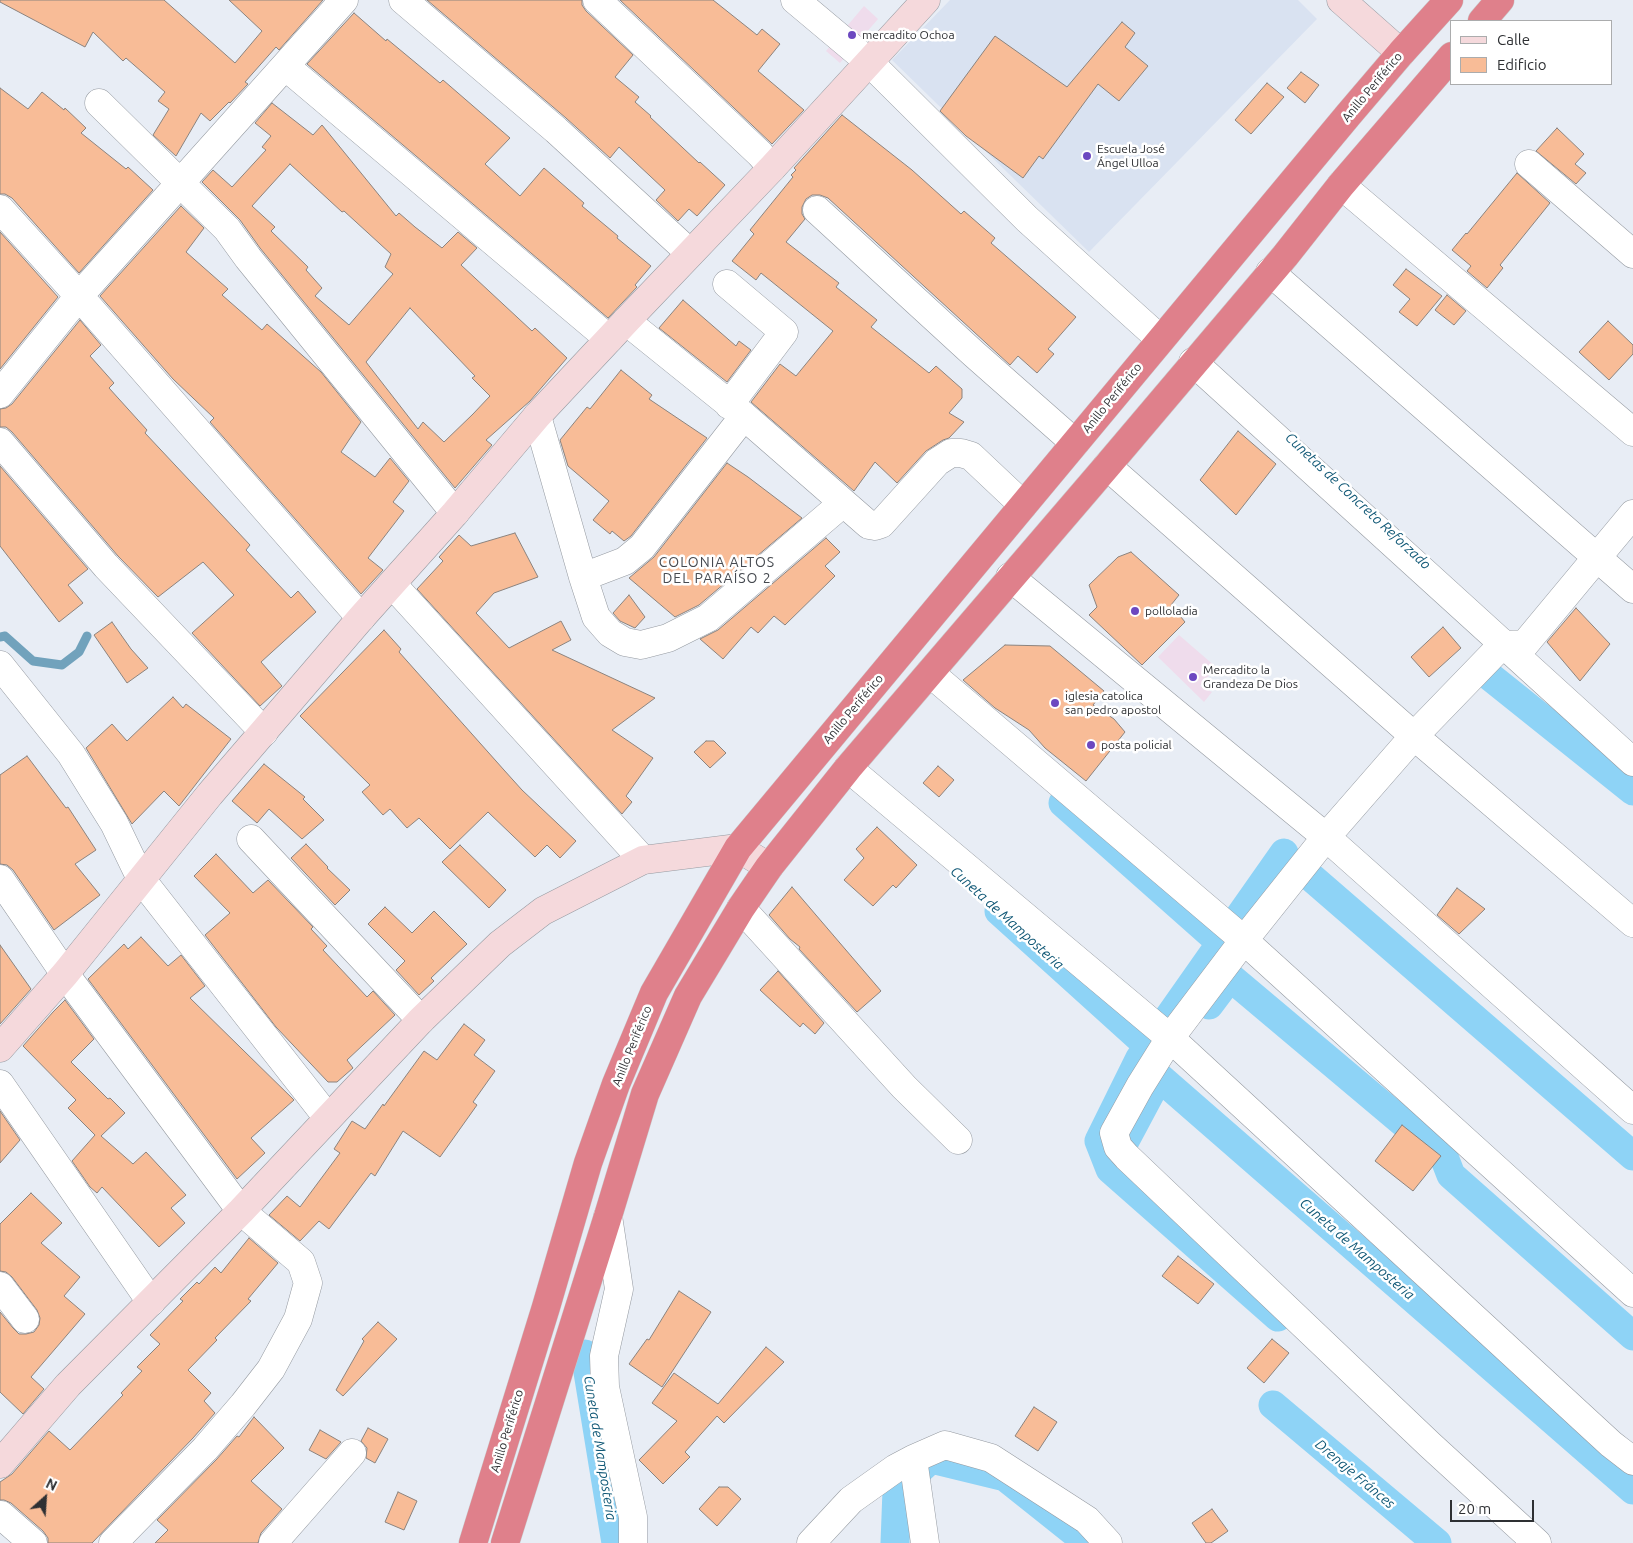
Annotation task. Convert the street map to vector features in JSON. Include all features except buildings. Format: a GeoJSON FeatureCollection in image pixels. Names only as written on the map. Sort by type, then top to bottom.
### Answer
{"type":"FeatureCollection","features":[{"type":"Feature","properties":{"kind":"highway","name":"Anillo Periférico"},"geometry":{"type":"LineString","coordinates":[[473,1543],[546,1307],[588,1163],[616,1084],[654,993],[738,848],[1160,339],[1401,53],[1449,0]]}},
{"type":"Feature","properties":{"kind":"highway"},"geometry":{"type":"LineString","coordinates":[[1483,20],[1500,0]]}},
{"type":"Feature","properties":{"kind":"highway"},"geometry":{"type":"LineString","coordinates":[[505,1543],[645,1094],[688,996],[741,908],[769,867],[848,768],[1107,466],[1341,185],[1450,58]]}},
{"type":"Feature","properties":{"kind":"street"},"geometry":{"type":"LineString","coordinates":[[0,394],[80,296],[344,0]]}},
{"type":"Feature","properties":{"kind":"street"},"geometry":{"type":"LineString","coordinates":[[402,0],[556,130],[690,253]]}},
{"type":"Feature","properties":{"kind":"street"},"geometry":{"type":"LineString","coordinates":[[597,0],[760,154],[772,168]]}},
{"type":"Feature","properties":{"kind":"street"},"geometry":{"type":"LineString","coordinates":[[795,0],[868,62],[1027,219],[1160,339]]}},
{"type":"Feature","properties":{"kind":"street"},"geometry":{"type":"LineString","coordinates":[[0,1048],[65,974],[210,794],[360,618],[392,584],[537,416],[772,168],[926,0]]}},
{"type":"Feature","properties":{"kind":"street"},"geometry":{"type":"LineString","coordinates":[[1341,0],[1401,53]]}},
{"type":"Feature","properties":{"kind":"street"},"geometry":{"type":"LineString","coordinates":[[285,66],[617,330],[736,410],[869,526],[881,524],[937,462],[951,452],[971,456],[1023,505]]}},
{"type":"Feature","properties":{"kind":"street"},"geometry":{"type":"LineString","coordinates":[[99,103],[227,228],[248,258],[454,513]]}},
{"type":"Feature","properties":{"kind":"street"},"geometry":{"type":"LineString","coordinates":[[1529,164],[1633,254]]}},
{"type":"Feature","properties":{"kind":"street"},"geometry":{"type":"LineString","coordinates":[[1341,185],[1633,432]]}},
{"type":"Feature","properties":{"kind":"street"},"geometry":{"type":"LineString","coordinates":[[0,209],[80,296],[360,618]]}},
{"type":"Feature","properties":{"kind":"street"},"geometry":{"type":"LineString","coordinates":[[818,210],[974,354],[1075,443]]}},
{"type":"Feature","properties":{"kind":"street"},"geometry":{"type":"LineString","coordinates":[[1270,272],[1633,589]]}},
{"type":"Feature","properties":{"kind":"street"},"geometry":{"type":"LineString","coordinates":[[583,577],[625,561],[642,547],[736,410],[784,332],[727,284]]}},
{"type":"Feature","properties":{"kind":"street"},"geometry":{"type":"LineString","coordinates":[[1193,362],[1502,645],[1633,762]]}},
{"type":"Feature","properties":{"kind":"street"},"geometry":{"type":"LineString","coordinates":[[537,416],[596,617],[610,633],[625,642],[641,645],[668,638],[708,618],[843,503]]}},
{"type":"Feature","properties":{"kind":"street"},"geometry":{"type":"LineString","coordinates":[[0,442],[106,566],[264,732]]}},
{"type":"Feature","properties":{"kind":"street"},"geometry":{"type":"LineString","coordinates":[[1107,466],[1414,736],[1633,923]]}},
{"type":"Feature","properties":{"kind":"street"},"geometry":{"type":"LineString","coordinates":[[1537,1543],[1430,1445],[1122,1152],[1114,1133],[1140,1086],[1160,1029],[1233,931],[1326,836],[1414,736],[1502,645],[1525,644],[1633,514]]}},
{"type":"Feature","properties":{"kind":"street"},"geometry":{"type":"LineString","coordinates":[[1010,577],[1326,836],[1633,1110]]}},
{"type":"Feature","properties":{"kind":"street"},"geometry":{"type":"LineString","coordinates":[[392,584],[643,860]]}},
{"type":"Feature","properties":{"kind":"street"},"geometry":{"type":"LineString","coordinates":[[1,666],[71,754],[114,823],[141,879],[328,1118]]}},
{"type":"Feature","properties":{"kind":"street"},"geometry":{"type":"LineString","coordinates":[[930,673],[1233,931],[1633,1293]]}},
{"type":"Feature","properties":{"kind":"street"},"geometry":{"type":"LineString","coordinates":[[848,768],[1160,1029],[1610,1444],[1633,1461]]}},
{"type":"Feature","properties":{"kind":"street"},"geometry":{"type":"LineString","coordinates":[[251,839],[422,1020]]}},
{"type":"Feature","properties":{"kind":"street"},"geometry":{"type":"LineString","coordinates":[[0,1464],[68,1385],[240,1211],[422,1020],[500,944],[543,911],[643,860],[738,848],[769,867]]}},
{"type":"Feature","properties":{"kind":"street"},"geometry":{"type":"LineString","coordinates":[[0,879],[65,974],[240,1211],[301,1262],[308,1283],[298,1319],[271,1369],[243,1405],[204,1449],[113,1543]]}},
{"type":"Feature","properties":{"kind":"street"},"geometry":{"type":"LineString","coordinates":[[741,908],[904,1086],[958,1140]]}},
{"type":"Feature","properties":{"kind":"street"},"geometry":{"type":"LineString","coordinates":[[0,1084],[150,1302]]}},
{"type":"Feature","properties":{"kind":"street"},"geometry":{"type":"LineString","coordinates":[[608,1216],[619,1289],[604,1356],[605,1387],[633,1517],[633,1543]]}},
{"type":"Feature","properties":{"kind":"street"},"geometry":{"type":"LineString","coordinates":[[0,1286],[25,1319]]}},
{"type":"Feature","properties":{"kind":"street"},"geometry":{"type":"LineString","coordinates":[[811,1543],[850,1500],[896,1468],[915,1470],[945,1445],[991,1458],[1087,1520],[1108,1543]]}},
{"type":"Feature","properties":{"kind":"street"},"geometry":{"type":"LineString","coordinates":[[273,1543],[352,1453]]}},
{"type":"Feature","properties":{"kind":"street"},"geometry":{"type":"LineString","coordinates":[[915,1470],[925,1543]]}},
{"type":"Feature","properties":{"kind":"street"},"geometry":{"type":"LineString","coordinates":[[1,1515],[33,1543]]}},
{"type":"Feature","properties":{"kind":"shaded area","name":"Escuela José Ángel Ulloa"},"geometry":{"type":"Polygon","coordinates":[[[950,0],[1298,0],[1317,19],[1089,252],[892,60],[950,0]]]}},
{"type":"Feature","properties":{"kind":"shaded area","name":"mercadito Ochoa"},"geometry":{"type":"Polygon","coordinates":[[[864,6],[878,19],[840,63],[826,51],[864,6]]]}},
{"type":"Feature","properties":{"kind":"shaded area","name":"Mercadito la Grandeza De Dios"},"geometry":{"type":"Polygon","coordinates":[[[1179,635],[1216,667],[1200,686],[1212,692],[1204,702],[1158,657],[1179,635]]]}},
{"type":"Feature","properties":{"kind":"waterway"},"geometry":{"type":"LineString","coordinates":[[0,637],[5,636],[33,661],[62,665],[79,652],[87,636]]}},
{"type":"Feature","properties":{"kind":"waterway","name":"Cunetas de Concreto Reforzado"},"geometry":{"type":"LineString","coordinates":[[1488,675],[1633,791]]}},
{"type":"Feature","properties":{"kind":"waterway","name":"Cuneta de Mamposteria"},"geometry":{"type":"LineString","coordinates":[[1063,803],[1221,943]]}},
{"type":"Feature","properties":{"kind":"waterway","name":"Cuneta de Mamposteria"},"geometry":{"type":"LineString","coordinates":[[1110,1169],[1099,1141],[1140,1058],[1284,853]]}},
{"type":"Feature","properties":{"kind":"waterway","name":"Cuneta de Mamposteria"},"geometry":{"type":"LineString","coordinates":[[1312,878],[1633,1156]]}},
{"type":"Feature","properties":{"kind":"waterway","name":"Cuneta de Mamposteria"},"geometry":{"type":"LineString","coordinates":[[999,911],[1144,1042]]}},
{"type":"Feature","properties":{"kind":"waterway","name":"Cuneta de Mamposteria"},"geometry":{"type":"LineString","coordinates":[[1209,1005],[1230,977],[1444,1157],[1451,1175],[1633,1336]]}},
{"type":"Feature","properties":{"kind":"waterway","name":"Cuneta de Mamposteria"},"geometry":{"type":"LineString","coordinates":[[1278,1317],[1110,1169],[1159,1077],[1633,1490]]}},
{"type":"Feature","properties":{"kind":"waterway","name":"Cuneta de Mamposteria"},"geometry":{"type":"LineString","coordinates":[[585,1354],[616,1543]]}},
{"type":"Feature","properties":{"kind":"waterway","name":"Drenaje Fránces"},"geometry":{"type":"LineString","coordinates":[[1273,1405],[1437,1543]]}},
{"type":"Feature","properties":{"kind":"waterway"},"geometry":{"type":"LineString","coordinates":[[895,1543],[897,1490],[931,1459],[1005,1477],[1088,1543]]}},
{"type":"Feature","properties":{"kind":"place","name":"mercadito Ochoa"},"geometry":{"type":"Point","coordinates":[852,35]}},
{"type":"Feature","properties":{"kind":"place","name":"Escuela José Ángel Ulloa"},"geometry":{"type":"Point","coordinates":[1087,156]}},
{"type":"Feature","properties":{"kind":"place","name":"polloladia"},"geometry":{"type":"Point","coordinates":[1135,611]}},
{"type":"Feature","properties":{"kind":"place","name":"Mercadito la Grandeza De Dios"},"geometry":{"type":"Point","coordinates":[1193,677]}},
{"type":"Feature","properties":{"kind":"place","name":"iglesia catolica san pedro apostol"},"geometry":{"type":"Point","coordinates":[1055,703]}},
{"type":"Feature","properties":{"kind":"place","name":"posta policial"},"geometry":{"type":"Point","coordinates":[1091,745]}},
{"type":"Feature","properties":{"kind":"district","name":"COLONIA ALTOS DEL PARAÍSO 2"},"geometry":{"type":"Point","coordinates":[717,570]}}]}
